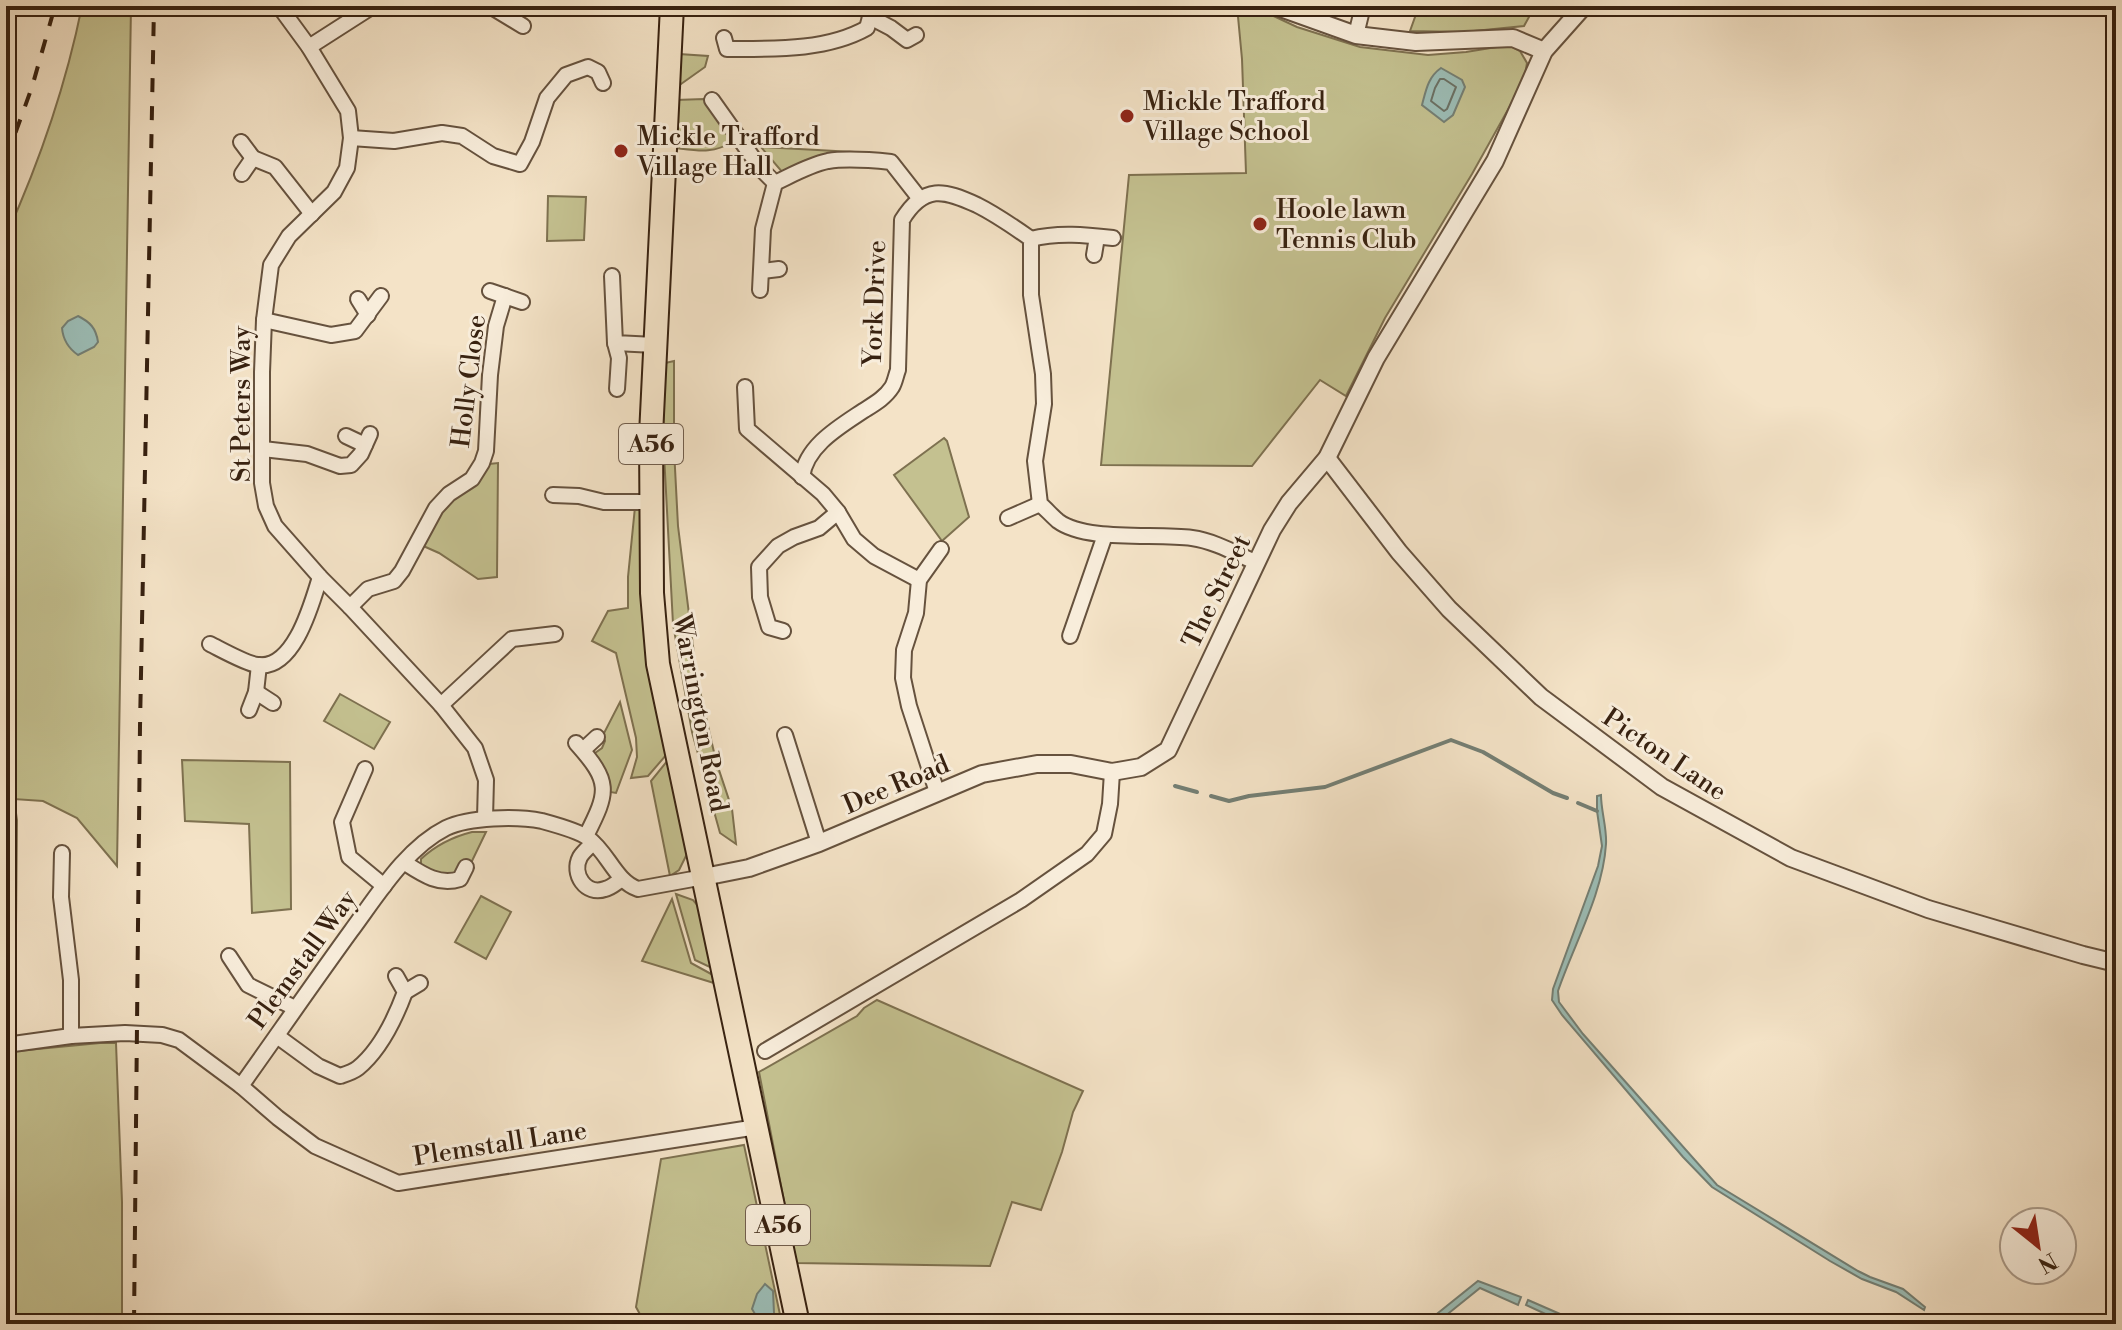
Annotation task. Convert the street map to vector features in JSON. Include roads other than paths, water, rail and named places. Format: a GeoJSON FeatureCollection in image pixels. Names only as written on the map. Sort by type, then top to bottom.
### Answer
{"type":"FeatureCollection","features":[{"type":"Feature","properties":{"kind":"main road","name":"Warrington Road"},"geometry":{"type":"LineString","coordinates":[[672,6],[650,502],[652,593],[658,664],[798,1324]]}},
{"type":"Feature","properties":{"kind":"street","name":"St Peters Way"},"geometry":{"type":"LineString","coordinates":[[279,6],[309,47],[348,111],[351,138],[347,168],[334,192],[289,236],[271,265],[262,372],[262,483],[266,506],[275,526],[441,705],[475,748],[486,780],[485,818]]}},
{"type":"Feature","properties":{"kind":"street"},"geometry":{"type":"LineString","coordinates":[[309,47],[373,6]]}},
{"type":"Feature","properties":{"kind":"street"},"geometry":{"type":"LineString","coordinates":[[490,6],[523,26]]}},
{"type":"Feature","properties":{"kind":"street"},"geometry":{"type":"LineString","coordinates":[[1275,6],[1356,35],[1416,42],[1513,38],[1544,51]]}},
{"type":"Feature","properties":{"kind":"street"},"geometry":{"type":"LineString","coordinates":[[1356,35],[1363,6]]}},
{"type":"Feature","properties":{"kind":"street","name":"The Street"},"geometry":{"type":"LineString","coordinates":[[1112,772],[1141,767],[1168,750],[1255,562],[1289,503],[1327,458],[1376,358],[1495,161],[1544,51],[1584,6]]}},
{"type":"Feature","properties":{"kind":"street"},"geometry":{"type":"LineString","coordinates":[[724,38],[727,49],[795,49],[855,35],[867,28],[869,12],[908,42]]}},
{"type":"Feature","properties":{"kind":"street"},"geometry":{"type":"LineString","coordinates":[[351,138],[394,141],[442,133],[462,136],[493,156],[520,164],[532,142],[547,98],[566,75],[588,67],[598,72],[603,83]]}},
{"type":"Feature","properties":{"kind":"street"},"geometry":{"type":"LineString","coordinates":[[712,100],[761,169],[775,183]]}},
{"type":"Feature","properties":{"kind":"street"},"geometry":{"type":"LineString","coordinates":[[241,142],[253,158],[275,167],[312,214]]}},
{"type":"Feature","properties":{"kind":"street"},"geometry":{"type":"LineString","coordinates":[[242,174],[253,158]]}},
{"type":"Feature","properties":{"kind":"street"},"geometry":{"type":"LineString","coordinates":[[760,290],[763,229],[775,183],[829,161],[891,162],[920,199],[934,193],[952,193],[996,215],[1031,239],[1044,236],[1113,238]]}},
{"type":"Feature","properties":{"kind":"street","name":"York Drive"},"geometry":{"type":"LineString","coordinates":[[802,477],[807,458],[819,444],[881,399],[894,385],[898,370],[902,220],[920,199]]}},
{"type":"Feature","properties":{"kind":"street"},"geometry":{"type":"LineString","coordinates":[[1094,255],[1097,237]]}},
{"type":"Feature","properties":{"kind":"street"},"geometry":{"type":"LineString","coordinates":[[1031,239],[1031,295],[1043,374],[1044,404],[1035,461],[1040,504],[1060,522],[1082,531],[1105,535],[1196,538],[1255,562]]}},
{"type":"Feature","properties":{"kind":"street"},"geometry":{"type":"LineString","coordinates":[[762,271],[779,269]]}},
{"type":"Feature","properties":{"kind":"street"},"geometry":{"type":"LineString","coordinates":[[612,276],[615,343],[619,358],[617,389]]}},
{"type":"Feature","properties":{"kind":"street","name":"Holly Close"},"geometry":{"type":"LineString","coordinates":[[350,607],[368,589],[394,581],[436,508],[449,494],[472,479],[482,463],[486,451],[497,293],[522,302]]}},
{"type":"Feature","properties":{"kind":"street"},"geometry":{"type":"LineString","coordinates":[[264,320],[331,335],[355,331],[381,296]]}},
{"type":"Feature","properties":{"kind":"street"},"geometry":{"type":"LineString","coordinates":[[358,299],[368,315]]}},
{"type":"Feature","properties":{"kind":"street"},"geometry":{"type":"LineString","coordinates":[[615,343],[655,345]]}},
{"type":"Feature","properties":{"kind":"street"},"geometry":{"type":"LineString","coordinates":[[745,387],[747,429],[823,494],[854,539],[874,556],[919,580]]}},
{"type":"Feature","properties":{"kind":"street"},"geometry":{"type":"LineString","coordinates":[[263,449],[307,454],[340,466],[351,465],[361,454],[367,439],[346,436]]}},
{"type":"Feature","properties":{"kind":"street","name":"Picton Lane"},"geometry":{"type":"LineString","coordinates":[[1327,458],[1399,552],[1449,609],[1541,697],[1662,787],[1791,858],[1928,909],[2116,963]]}},
{"type":"Feature","properties":{"kind":"street"},"geometry":{"type":"LineString","coordinates":[[553,495],[579,496],[604,502],[650,502]]}},
{"type":"Feature","properties":{"kind":"street"},"geometry":{"type":"LineString","coordinates":[[1008,518],[1040,504]]}},
{"type":"Feature","properties":{"kind":"street"},"geometry":{"type":"LineString","coordinates":[[783,631],[769,627],[760,597],[759,567],[778,546],[819,528],[838,512]]}},
{"type":"Feature","properties":{"kind":"street"},"geometry":{"type":"LineString","coordinates":[[1070,636],[1105,535]]}},
{"type":"Feature","properties":{"kind":"street"},"geometry":{"type":"LineString","coordinates":[[937,792],[903,678],[904,650],[916,613],[919,580],[941,549]]}},
{"type":"Feature","properties":{"kind":"street"},"geometry":{"type":"LineString","coordinates":[[210,644],[259,665],[276,661],[292,647],[306,621],[320,577]]}},
{"type":"Feature","properties":{"kind":"street"},"geometry":{"type":"LineString","coordinates":[[441,705],[512,639],[555,634]]}},
{"type":"Feature","properties":{"kind":"street"},"geometry":{"type":"LineString","coordinates":[[249,710],[256,692],[259,665]]}},
{"type":"Feature","properties":{"kind":"street"},"geometry":{"type":"LineString","coordinates":[[256,692],[273,703]]}},
{"type":"Feature","properties":{"kind":"street"},"geometry":{"type":"LineString","coordinates":[[785,735],[819,843]]}},
{"type":"Feature","properties":{"kind":"street"},"geometry":{"type":"LineString","coordinates":[[597,737],[580,746],[604,784],[603,799],[577,869],[585,886],[595,890],[604,890],[622,879]]}},
{"type":"Feature","properties":{"kind":"street","name":"Dee Road"},"geometry":{"type":"LineString","coordinates":[[704,877],[749,868],[819,843],[982,774],[1037,764],[1071,764],[1112,772]]}},
{"type":"Feature","properties":{"kind":"street"},"geometry":{"type":"LineString","coordinates":[[365,769],[342,822],[349,857],[384,886]]}},
{"type":"Feature","properties":{"kind":"street"},"geometry":{"type":"LineString","coordinates":[[765,1051],[1021,900],[1087,854],[1104,834],[1112,772]]}},
{"type":"Feature","properties":{"kind":"street","name":"Plemstall Way"},"geometry":{"type":"LineString","coordinates":[[241,1086],[384,886],[422,844],[447,827],[485,818],[541,821],[590,839]]}},
{"type":"Feature","properties":{"kind":"street"},"geometry":{"type":"LineString","coordinates":[[590,839],[622,879],[638,889],[704,877]]}},
{"type":"Feature","properties":{"kind":"street"},"geometry":{"type":"LineString","coordinates":[[62,853],[61,897],[71,980],[71,1036]]}},
{"type":"Feature","properties":{"kind":"street"},"geometry":{"type":"LineString","coordinates":[[405,863],[431,879],[464,879]]}},
{"type":"Feature","properties":{"kind":"street"},"geometry":{"type":"LineString","coordinates":[[229,956],[245,990],[295,1008]]}},
{"type":"Feature","properties":{"kind":"street"},"geometry":{"type":"LineString","coordinates":[[396,976],[405,992]]}},
{"type":"Feature","properties":{"kind":"street"},"geometry":{"type":"LineString","coordinates":[[277,1036],[318,1066],[340,1076],[356,1070],[377,1046],[397,1013],[405,992],[420,983]]}},
{"type":"Feature","properties":{"kind":"street","name":"Plemstall Lane"},"geometry":{"type":"LineString","coordinates":[[6,1045],[71,1036],[125,1033],[162,1035],[179,1040],[315,1146],[398,1183],[757,1127]]}},
{"type":"Feature","properties":{"kind":"water"},"geometry":{"type":"Polygon","coordinates":[[[1441,68],[1462,80],[1465,87],[1453,115],[1444,122],[1422,105],[1430,80],[1441,68]]]}},
{"type":"Feature","properties":{"kind":"water"},"geometry":{"type":"Polygon","coordinates":[[[78,316],[92,326],[98,342],[78,355],[71,350],[62,328],[78,316]]]}},
{"type":"Feature","properties":{"kind":"water"},"geometry":{"type":"Polygon","coordinates":[[[1601,795],[1606,838],[1604,863],[1594,900],[1558,991],[1559,1002],[1583,1034],[1717,1185],[1858,1271],[1903,1289],[1925,1307],[1924,1310],[1896,1292],[1862,1279],[1830,1261],[1712,1187],[1683,1157],[1552,1000],[1553,989],[1598,866],[1602,846],[1597,796],[1601,795]]]}},
{"type":"Feature","properties":{"kind":"water"},"geometry":{"type":"Polygon","coordinates":[[[1478,1281],[1521,1297],[1518,1305],[1480,1288],[1438,1324],[1432,1324],[1433,1317],[1478,1281]]]}},
{"type":"Feature","properties":{"kind":"water"},"geometry":{"type":"Polygon","coordinates":[[[765,1284],[773,1291],[771,1324],[761,1324],[752,1309],[757,1294],[765,1284]]]}},
{"type":"Feature","properties":{"kind":"water"},"geometry":{"type":"Polygon","coordinates":[[[1528,1300],[1583,1324],[1567,1324],[1526,1305],[1528,1300]]]}},
{"type":"Feature","properties":{"kind":"waterway"},"geometry":{"type":"LineString","coordinates":[[1211,796],[1229,801],[1325,787],[1451,740],[1483,752],[1567,798]]}},
{"type":"Feature","properties":{"kind":"waterway"},"geometry":{"type":"LineString","coordinates":[[1175,786],[1197,792]]}},
{"type":"Feature","properties":{"kind":"waterway"},"geometry":{"type":"LineString","coordinates":[[1578,803],[1597,811]]}},
{"type":"Feature","properties":{"kind":"railway"},"geometry":{"type":"LineString","coordinates":[[6,159],[32,87],[55,6]]}},
{"type":"Feature","properties":{"kind":"railway"},"geometry":{"type":"LineString","coordinates":[[134,1324],[140,726],[154,6]]}},
{"type":"Feature","properties":{"kind":"place","name":"Mickle Trafford Village School"},"geometry":{"type":"Point","coordinates":[1127,116]}},
{"type":"Feature","properties":{"kind":"place","name":"Mickle Trafford Village Hall"},"geometry":{"type":"Point","coordinates":[621,151]}},
{"type":"Feature","properties":{"kind":"place","name":"Hoole lawn Tennis Club"},"geometry":{"type":"Point","coordinates":[1260,224]}}]}
